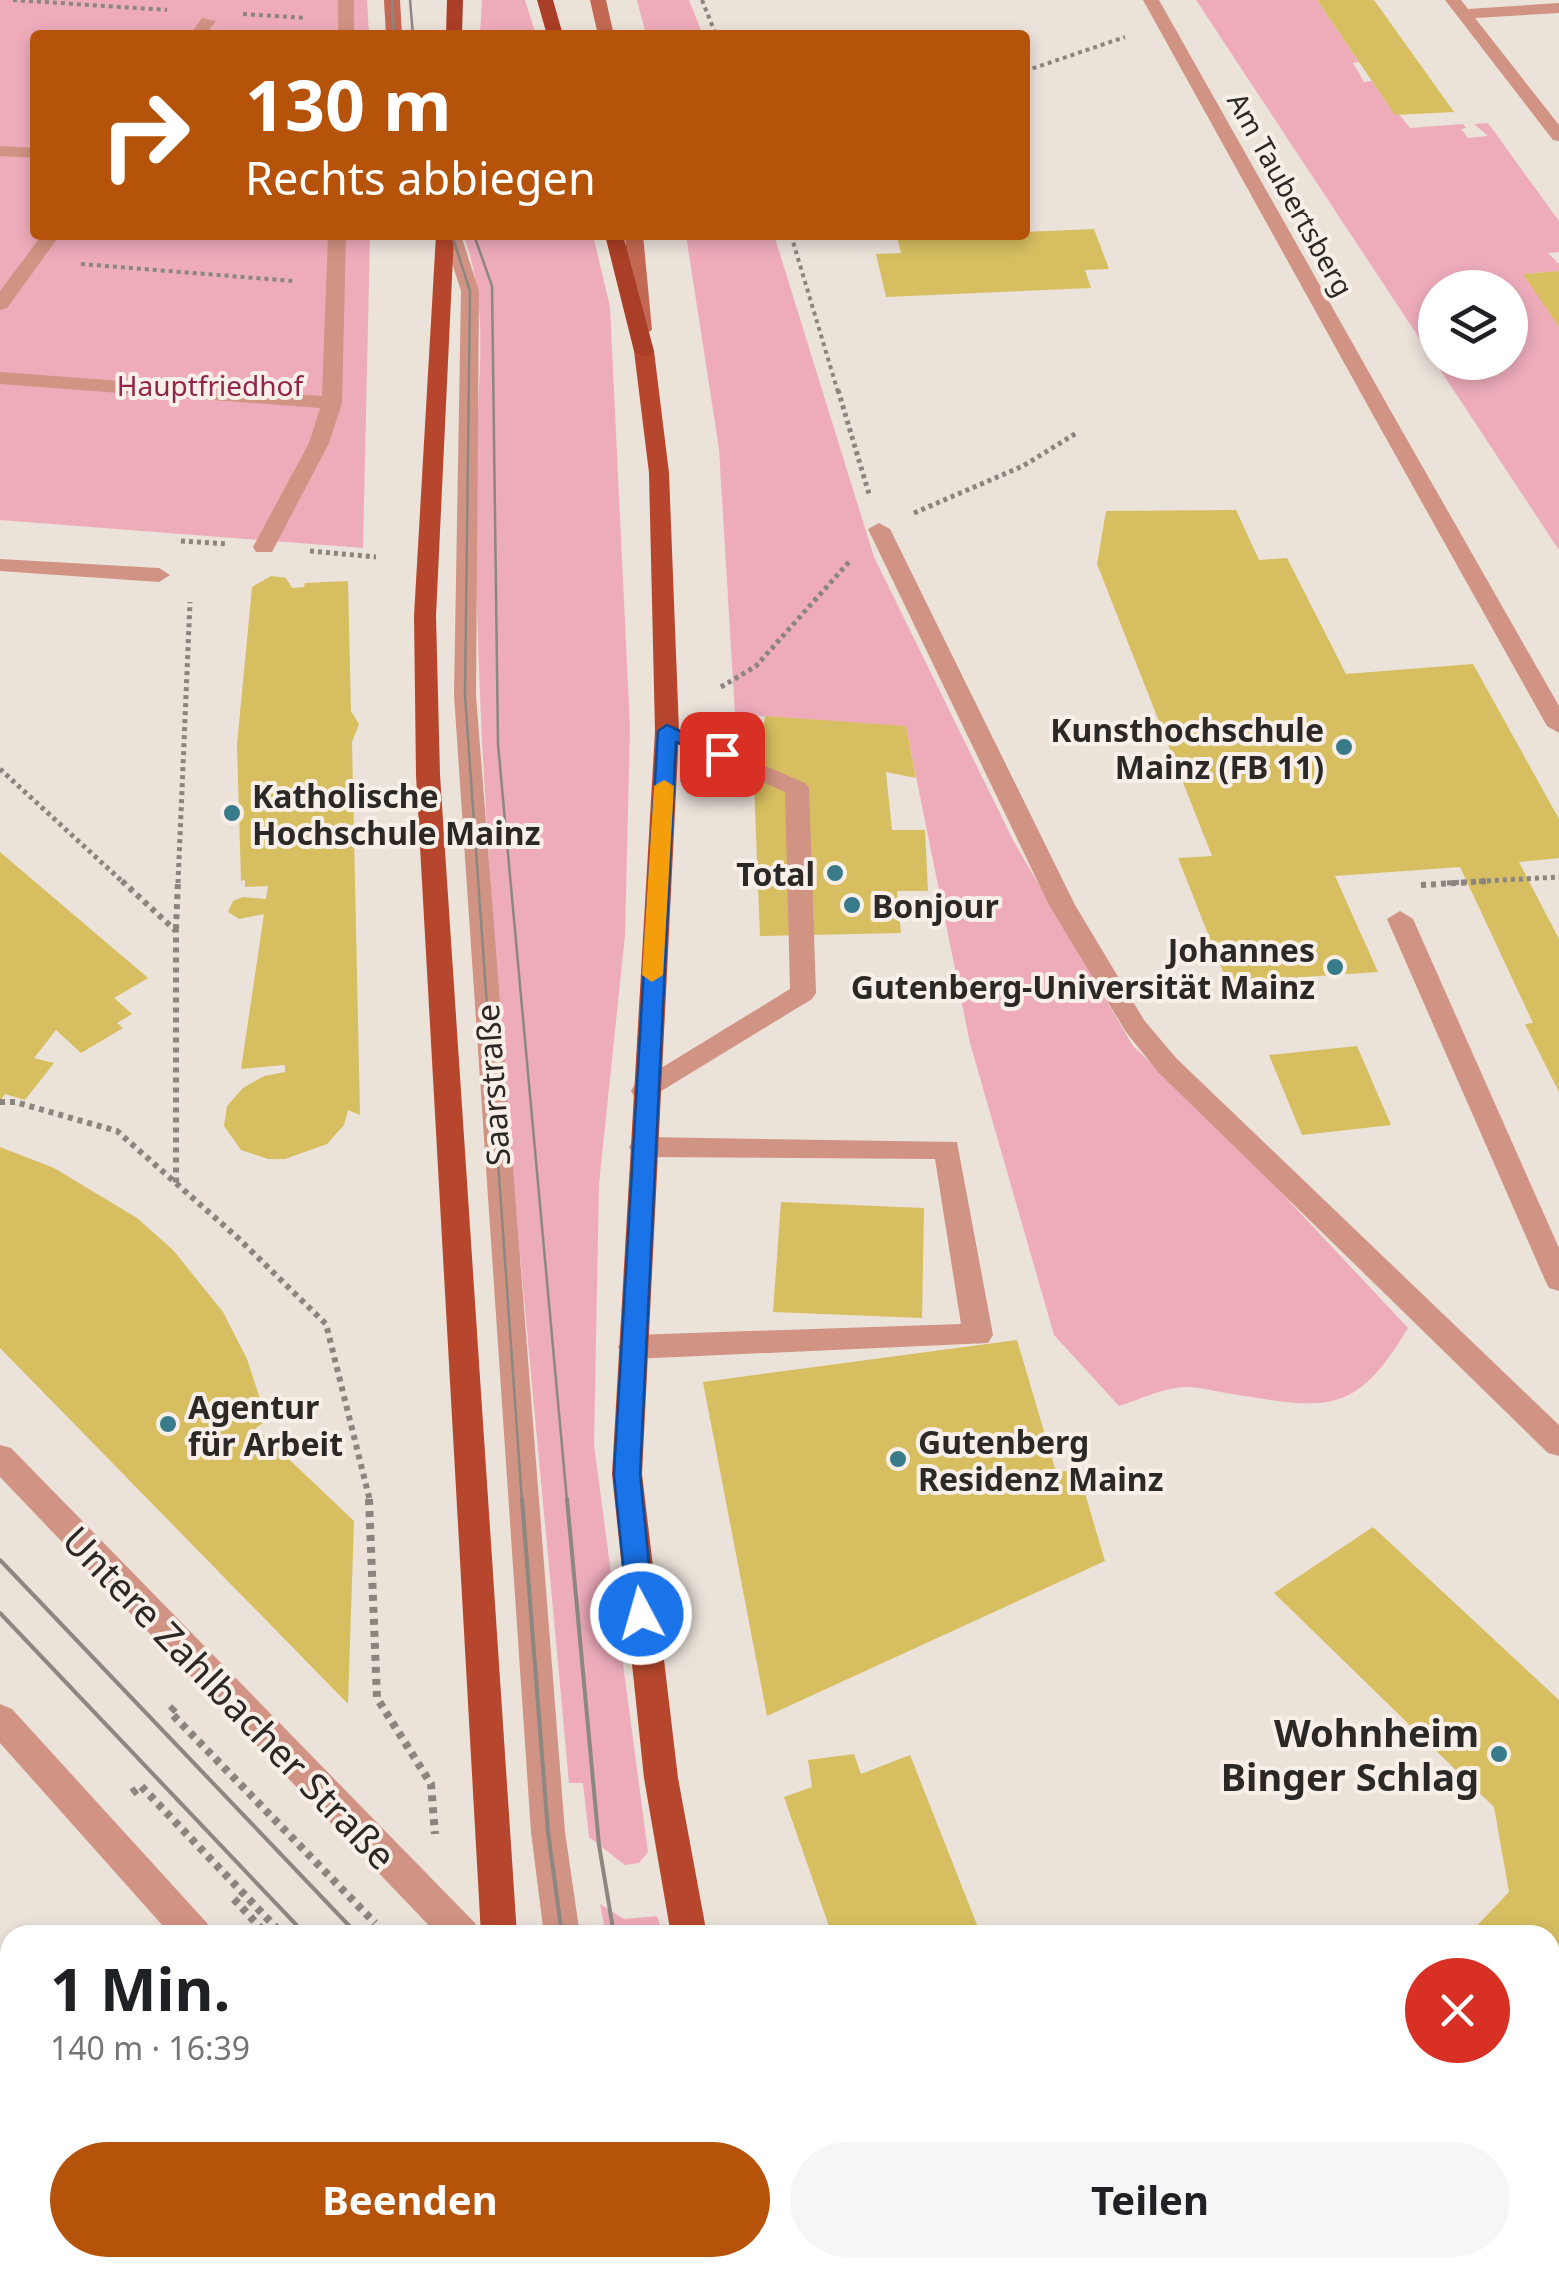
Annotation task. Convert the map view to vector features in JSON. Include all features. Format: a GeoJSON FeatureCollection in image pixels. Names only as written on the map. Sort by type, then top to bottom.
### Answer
{"type":"FeatureCollection","features":[{"type":"Feature","properties":{"kind":"highway"},"geometry":{"type":"LineString","coordinates":[[454,30],[455,0]]}},
{"type":"Feature","properties":{"kind":"highway"},"geometry":{"type":"LineString","coordinates":[[544,0],[554,30]]}},
{"type":"Feature","properties":{"kind":"highway"},"geometry":{"type":"LineString","coordinates":[[615,240],[644,351]]}},
{"type":"Feature","properties":{"kind":"main road"},"geometry":{"type":"LineString","coordinates":[[392,0],[394,30]]}},
{"type":"Feature","properties":{"kind":"main road"},"geometry":{"type":"LineString","coordinates":[[598,0],[605,30]]}},
{"type":"Feature","properties":{"kind":"main road","name":"Saarstraße"},"geometry":{"type":"LineString","coordinates":[[449,240],[424,616],[428,775],[498,1925]]}},
{"type":"Feature","properties":{"kind":"main road"},"geometry":{"type":"LineString","coordinates":[[634,240],[661,509],[667,731],[627,1474],[661,1778],[687,1925]]}},
{"type":"Feature","properties":{"kind":"street"},"geometry":{"type":"LineString","coordinates":[[346,0],[346,28]]}},
{"type":"Feature","properties":{"kind":"street","name":"Am Taubertsberg"},"geometry":{"type":"LineString","coordinates":[[1151,0],[1559,726]]}},
{"type":"Feature","properties":{"kind":"street"},"geometry":{"type":"LineString","coordinates":[[1459,7],[1559,8]]}},
{"type":"Feature","properties":{"kind":"street"},"geometry":{"type":"LineString","coordinates":[[1459,7],[1559,136]]}},
{"type":"Feature","properties":{"kind":"street"},"geometry":{"type":"LineString","coordinates":[[0,151],[30,154]]}},
{"type":"Feature","properties":{"kind":"street"},"geometry":{"type":"LineString","coordinates":[[0,304],[47,240]]}},
{"type":"Feature","properties":{"kind":"street"},"geometry":{"type":"LineString","coordinates":[[264,547],[319,444],[332,403],[337,240]]}},
{"type":"Feature","properties":{"kind":"street","name":"Saarstraße"},"geometry":{"type":"LineString","coordinates":[[451,240],[470,291],[468,735],[548,1832],[561,1925]]}},
{"type":"Feature","properties":{"kind":"street"},"geometry":{"type":"LineString","coordinates":[[0,378],[332,403]]}},
{"type":"Feature","properties":{"kind":"street"},"geometry":{"type":"LineString","coordinates":[[879,528],[1062,904],[1134,1026],[1168,1065],[1559,1444]]}},
{"type":"Feature","properties":{"kind":"street"},"geometry":{"type":"LineString","coordinates":[[0,565],[159,575]]}},
{"type":"Feature","properties":{"kind":"street"},"geometry":{"type":"LineString","coordinates":[[646,1092],[803,994],[798,788],[667,731]]}},
{"type":"Feature","properties":{"kind":"street"},"geometry":{"type":"LineString","coordinates":[[1400,919],[1559,1280]]}},
{"type":"Feature","properties":{"kind":"street"},"geometry":{"type":"LineString","coordinates":[[632,1347],[978,1335],[946,1149],[643,1147]]}},
{"type":"Feature","properties":{"kind":"street","name":"Untere Zahlbacher Straße"},"geometry":{"type":"LineString","coordinates":[[0,1457],[452,1925]]}},
{"type":"Feature","properties":{"kind":"street"},"geometry":{"type":"LineString","coordinates":[[0,1719],[185,1925]]}},
{"type":"Feature","properties":{"kind":"path"},"geometry":{"type":"LineString","coordinates":[[14,0],[172,10]]}},
{"type":"Feature","properties":{"kind":"path"},"geometry":{"type":"LineString","coordinates":[[702,0],[714,30]]}},
{"type":"Feature","properties":{"kind":"path"},"geometry":{"type":"LineString","coordinates":[[234,14],[346,28]]}},
{"type":"Feature","properties":{"kind":"path"},"geometry":{"type":"LineString","coordinates":[[1030,69],[1164,24]]}},
{"type":"Feature","properties":{"kind":"path"},"geometry":{"type":"LineString","coordinates":[[793,240],[879,528]]}},
{"type":"Feature","properties":{"kind":"path"},"geometry":{"type":"LineString","coordinates":[[33,260],[336,285]]}},
{"type":"Feature","properties":{"kind":"path"},"geometry":{"type":"LineString","coordinates":[[721,687],[756,666],[879,528],[1023,466],[1078,432]]}},
{"type":"Feature","properties":{"kind":"path"},"geometry":{"type":"LineString","coordinates":[[377,556],[320,552],[377,556]]}},
{"type":"Feature","properties":{"kind":"path"},"geometry":{"type":"LineString","coordinates":[[159,575],[191,578],[176,931],[176,1184]]}},
{"type":"Feature","properties":{"kind":"path"},"geometry":{"type":"LineString","coordinates":[[0,769],[176,931]]}},
{"type":"Feature","properties":{"kind":"path"},"geometry":{"type":"LineString","coordinates":[[1437,884],[1559,876]]}},
{"type":"Feature","properties":{"kind":"path"},"geometry":{"type":"LineString","coordinates":[[0,1102],[15,1102],[117,1131],[326,1324],[373,1513],[376,1698],[431,1784]]}},
{"type":"Feature","properties":{"kind":"green space","name":"Hauptfriedhof"},"geometry":{"type":"Polygon","coordinates":[[[0,0],[367,0],[369,30],[30,30],[30,240],[370,240],[363,548],[0,520],[0,0]]]}},
{"type":"Feature","properties":{"kind":"green space"},"geometry":{"type":"Polygon","coordinates":[[[482,0],[525,0],[534,30],[480,30],[482,0]]]}},
{"type":"Feature","properties":{"kind":"green space"},"geometry":{"type":"Polygon","coordinates":[[[637,0],[689,0],[701,30],[645,30],[637,0]]]}},
{"type":"Feature","properties":{"kind":"green space"},"geometry":{"type":"Polygon","coordinates":[[[1196,0],[1317,0],[1359,62],[1353,63],[1364,82],[1372,81],[1395,115],[1400,115],[1410,128],[1463,124],[1466,128],[1461,129],[1468,138],[1488,136],[1474,124],[1488,123],[1559,221],[1559,252],[1548,253],[1559,264],[1559,271],[1418,270],[1418,336],[1196,0]]]}},
{"type":"Feature","properties":{"kind":"green space"},"geometry":{"type":"Polygon","coordinates":[[[465,240],[594,240],[610,307],[630,727],[625,935],[599,1184],[594,1445],[648,1852],[639,1863],[625,1865],[589,1837],[583,1783],[569,1783],[509,1131],[490,870],[476,564],[480,317],[465,240]]]}},
{"type":"Feature","properties":{"kind":"green space"},"geometry":{"type":"Polygon","coordinates":[[[687,240],[776,240],[874,557],[1014,842],[1133,1046],[1242,1151],[1408,1328],[1372,1378],[1354,1392],[1336,1400],[1292,1403],[1186,1387],[1119,1406],[1054,1335],[970,1043],[906,727],[735,714],[719,449],[687,240]]]}},
{"type":"Feature","properties":{"kind":"green space"},"geometry":{"type":"Polygon","coordinates":[[[1528,280],[1559,327],[1559,550],[1447,380],[1528,380],[1528,280]]]}},
{"type":"Feature","properties":{"kind":"green space"},"geometry":{"type":"Polygon","coordinates":[[[600,1904],[624,1919],[657,1916],[660,1925],[604,1925],[600,1904]]]}},
{"type":"Feature","properties":{"kind":"building"},"geometry":{"type":"Polygon","coordinates":[[[1317,0],[1374,0],[1454,112],[1395,115],[1317,0]]]}},
{"type":"Feature","properties":{"kind":"building"},"geometry":{"type":"Polygon","coordinates":[[[1094,229],[1109,269],[1085,270],[1091,288],[886,297],[876,254],[901,253],[898,240],[1030,240],[1030,232],[1094,229]]]}},
{"type":"Feature","properties":{"kind":"building"},"geometry":{"type":"Polygon","coordinates":[[[1559,271],[1559,327],[1528,281],[1528,274],[1559,271]]]}},
{"type":"Feature","properties":{"kind":"building","name":"Kunsthochschule Mainz (FB 11)"},"geometry":{"type":"Polygon","coordinates":[[[1236,510],[1259,560],[1287,558],[1346,674],[1473,664],[1559,819],[1559,858],[1519,862],[1559,939],[1559,1092],[1525,1024],[1533,1023],[1460,867],[1335,876],[1378,972],[1227,982],[1178,858],[1212,856],[1097,564],[1106,511],[1236,510]]]}},
{"type":"Feature","properties":{"kind":"building","name":"Katholische Hochschule Mainz"},"geometry":{"type":"Polygon","coordinates":[[[271,576],[286,578],[292,588],[304,587],[305,583],[348,581],[351,711],[359,724],[352,742],[360,1115],[348,1110],[344,1125],[327,1144],[285,1159],[268,1159],[241,1150],[224,1126],[227,1106],[243,1088],[264,1076],[285,1072],[285,1065],[241,1069],[264,914],[239,919],[228,912],[233,901],[243,897],[266,899],[268,886],[245,887],[245,880],[241,881],[237,745],[252,587],[271,576]]]}},
{"type":"Feature","properties":{"kind":"building"},"geometry":{"type":"Polygon","coordinates":[[[765,716],[906,726],[916,778],[886,772],[892,830],[925,830],[928,891],[897,891],[901,933],[760,936],[753,760],[760,760],[765,716]]]}},
{"type":"Feature","properties":{"kind":"building"},"geometry":{"type":"Polygon","coordinates":[[[0,852],[148,978],[114,998],[132,1014],[117,1023],[123,1028],[81,1053],[56,1030],[34,1058],[54,1063],[25,1100],[5,1094],[0,1101],[0,852]]]}},
{"type":"Feature","properties":{"kind":"building"},"geometry":{"type":"Polygon","coordinates":[[[1357,1046],[1391,1125],[1302,1135],[1269,1055],[1357,1046]]]}},
{"type":"Feature","properties":{"kind":"building","name":"Agentur für Arbeit"},"geometry":{"type":"Polygon","coordinates":[[[0,1147],[54,1168],[137,1218],[173,1250],[223,1312],[247,1359],[267,1420],[256,1428],[354,1521],[348,1704],[0,1348],[0,1147]]]}},
{"type":"Feature","properties":{"kind":"building"},"geometry":{"type":"Polygon","coordinates":[[[781,1202],[924,1208],[922,1318],[773,1312],[781,1202]]]}},
{"type":"Feature","properties":{"kind":"building"},"geometry":{"type":"Polygon","coordinates":[[[1017,1340],[1056,1472],[1078,1470],[1105,1561],[767,1716],[703,1382],[1017,1340]]]}},
{"type":"Feature","properties":{"kind":"building","name":"Wohnheim Binger Schlag"},"geometry":{"type":"Polygon","coordinates":[[[1373,1527],[1559,1700],[1559,1925],[1478,1925],[1509,1892],[1494,1807],[1274,1593],[1373,1527]]]}},
{"type":"Feature","properties":{"kind":"building"},"geometry":{"type":"Polygon","coordinates":[[[854,1754],[861,1774],[910,1755],[977,1925],[829,1925],[784,1797],[812,1787],[808,1760],[854,1754]]]}},
{"type":"Feature","properties":{"kind":"tram line"},"geometry":{"type":"LineString","coordinates":[[392,0],[394,30]]}},
{"type":"Feature","properties":{"kind":"tram line"},"geometry":{"type":"LineString","coordinates":[[410,0],[413,30]]}},
{"type":"Feature","properties":{"kind":"tram line"},"geometry":{"type":"LineString","coordinates":[[454,240],[470,291],[465,695],[522,1501]]}},
{"type":"Feature","properties":{"kind":"tram line"},"geometry":{"type":"LineString","coordinates":[[476,240],[492,286],[498,744],[567,1501]]}},
{"type":"Feature","properties":{"kind":"tram line"},"geometry":{"type":"LineString","coordinates":[[522,1499],[548,1832],[561,1925]]}},
{"type":"Feature","properties":{"kind":"tram line"},"geometry":{"type":"LineString","coordinates":[[567,1499],[599,1845],[612,1925]]}},
{"type":"Feature","properties":{"kind":"tram line"},"geometry":{"type":"LineString","coordinates":[[0,1560],[348,1925]]}},
{"type":"Feature","properties":{"kind":"tram line"},"geometry":{"type":"LineString","coordinates":[[0,1613],[296,1925]]}},
{"type":"Feature","properties":{"kind":"slow traffic"},"geometry":{"type":"LineString","coordinates":[[652,975],[664,786]]}},
{"type":"Feature","properties":{"kind":"place","name":"Kunsthochschule Mainz (FB 11)"},"geometry":{"type":"Point","coordinates":[1344,747]}},
{"type":"Feature","properties":{"kind":"place","name":"Katholische Hochschule Mainz"},"geometry":{"type":"Point","coordinates":[232,813]}},
{"type":"Feature","properties":{"kind":"place","name":"Total"},"geometry":{"type":"Point","coordinates":[835,873]}},
{"type":"Feature","properties":{"kind":"place","name":"Bonjour"},"geometry":{"type":"Point","coordinates":[852,905]}},
{"type":"Feature","properties":{"kind":"place","name":"Johannes Gutenberg-Universität Mainz"},"geometry":{"type":"Point","coordinates":[1335,967]}},
{"type":"Feature","properties":{"kind":"place","name":"Agentur für Arbeit"},"geometry":{"type":"Point","coordinates":[168,1424]}},
{"type":"Feature","properties":{"kind":"place","name":"Gutenberg Residenz Mainz"},"geometry":{"type":"Point","coordinates":[898,1459]}},
{"type":"Feature","properties":{"kind":"place","name":"Wohnheim Binger Schlag"},"geometry":{"type":"Point","coordinates":[1499,1754]}},
{"type":"Feature","properties":{"kind":"route"},"geometry":{"type":"LineString","coordinates":[[641,1614],[627,1474],[667,731],[722,754]]}}]}
